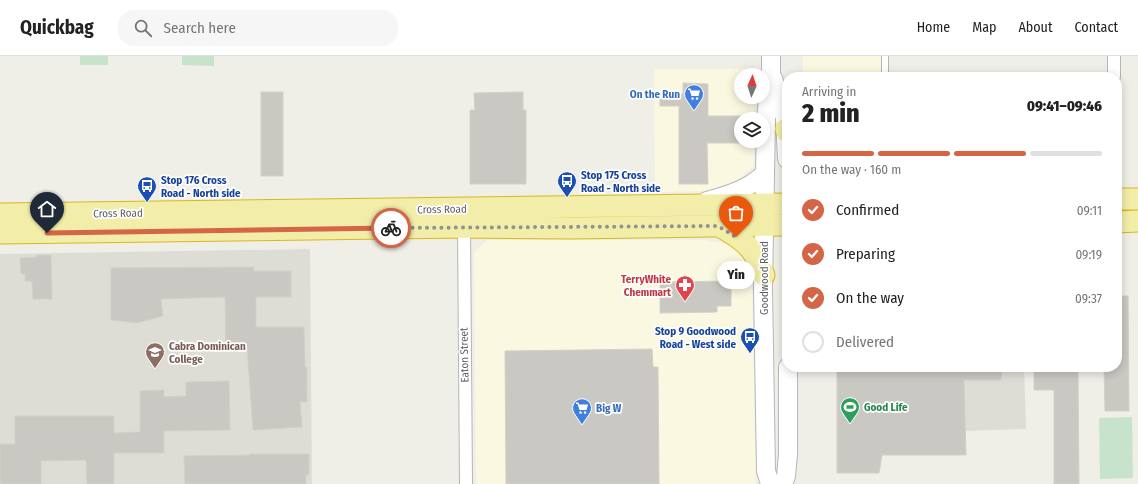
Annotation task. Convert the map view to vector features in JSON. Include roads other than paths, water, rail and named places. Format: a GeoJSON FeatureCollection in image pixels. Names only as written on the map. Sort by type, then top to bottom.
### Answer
{"type":"FeatureCollection","features":[{"type":"Feature","properties":{"kind":"highway"},"geometry":{"type":"LineString","coordinates":[[1122,199],[1138,199]]}},
{"type":"Feature","properties":{"kind":"highway","name":"Cross Road"},"geometry":{"type":"LineString","coordinates":[[0,233],[464,218],[691,206],[782,204]]}},
{"type":"Feature","properties":{"kind":"highway","name":"Cross Road"},"geometry":{"type":"LineString","coordinates":[[0,214],[464,218],[580,228],[782,225]]}},
{"type":"Feature","properties":{"kind":"highway"},"geometry":{"type":"LineString","coordinates":[[1122,222],[1138,222]]}},
{"type":"Feature","properties":{"kind":"highway"},"geometry":{"type":"LineString","coordinates":[[718,226],[731,233],[753,252],[764,275]]}},
{"type":"Feature","properties":{"kind":"main road","name":"Goodwood Road"},"geometry":{"type":"LineString","coordinates":[[771,64],[782,104]]}},
{"type":"Feature","properties":{"kind":"main road","name":"Goodwood Road"},"geometry":{"type":"LineString","coordinates":[[770,484],[766,471],[764,275],[766,119],[771,64]]}},
{"type":"Feature","properties":{"kind":"main road"},"geometry":{"type":"LineString","coordinates":[[691,206],[734,193],[755,183],[765,173]]}},
{"type":"Feature","properties":{"kind":"main road"},"geometry":{"type":"LineString","coordinates":[[783,484],[786,476],[788,454],[788,372]]}},
{"type":"Feature","properties":{"kind":"street"},"geometry":{"type":"LineString","coordinates":[[1114,56],[1114,72]]}},
{"type":"Feature","properties":{"kind":"street","name":"Eaton Street"},"geometry":{"type":"LineString","coordinates":[[464,218],[466,484]]}},
{"type":"Feature","properties":{"kind":"lane"},"geometry":{"type":"LineString","coordinates":[[885,56],[885,72]]}},
{"type":"Feature","properties":{"kind":"place","name":"On the Run"},"geometry":{"type":"Point","coordinates":[694,111]}},
{"type":"Feature","properties":{"kind":"place","name":"Stop 175 Cross Road - North side"},"geometry":{"type":"Point","coordinates":[567,198]}},
{"type":"Feature","properties":{"kind":"place","name":"Stop 176 Cross Road - North side"},"geometry":{"type":"Point","coordinates":[147,203]}},
{"type":"Feature","properties":{"kind":"place","name":"Yin"},"geometry":{"type":"Point","coordinates":[736,237]}},
{"type":"Feature","properties":{"kind":"place","name":"TerryWhite Chemmart"},"geometry":{"type":"Point","coordinates":[685,302]}},
{"type":"Feature","properties":{"kind":"place","name":"Stop 9 Goodwood Road - West side"},"geometry":{"type":"Point","coordinates":[750,354]}},
{"type":"Feature","properties":{"kind":"place","name":"Cabra Dominican College"},"geometry":{"type":"Point","coordinates":[155,369]}},
{"type":"Feature","properties":{"kind":"place","name":"Good Life"},"geometry":{"type":"Point","coordinates":[850,424]}},
{"type":"Feature","properties":{"kind":"place","name":"Big W"},"geometry":{"type":"Point","coordinates":[582,425]}}]}
